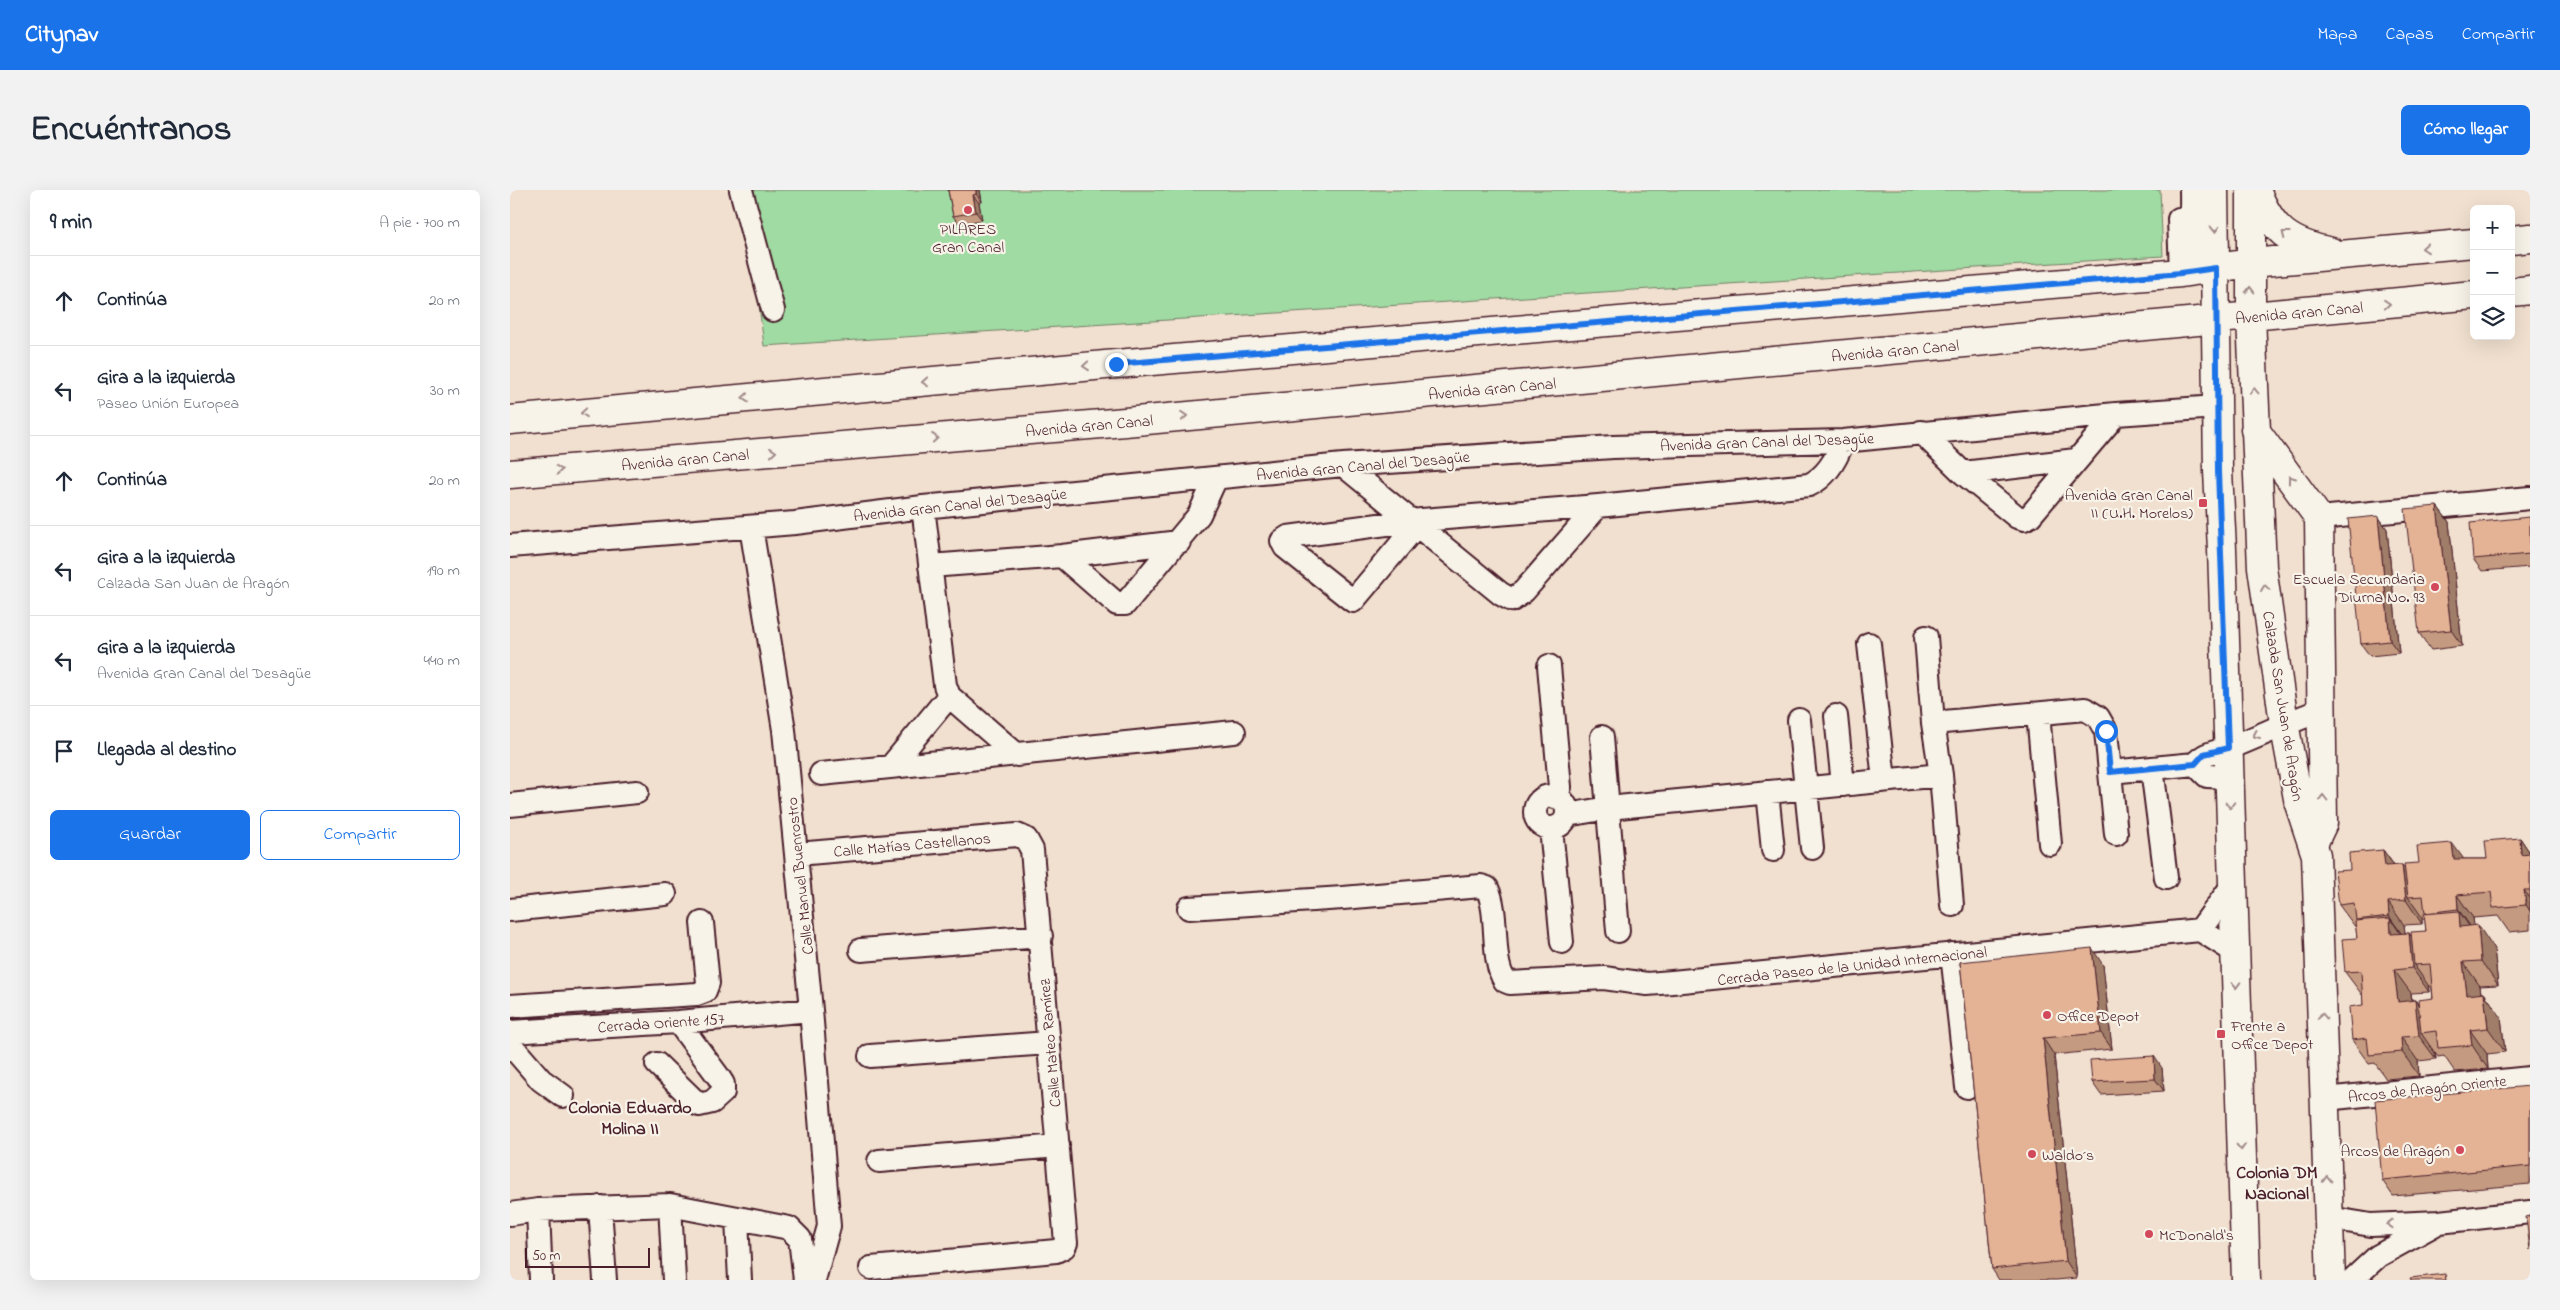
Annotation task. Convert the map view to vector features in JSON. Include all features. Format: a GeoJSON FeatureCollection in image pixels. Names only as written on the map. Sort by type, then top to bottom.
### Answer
{"type":"FeatureCollection","features":[{"type":"Feature","properties":{"kind":"main road"},"geometry":{"type":"LineString","coordinates":[[2214,190],[2217,406],[2246,1280]]}},
{"type":"Feature","properties":{"kind":"main road","name":"Calzada San Juan de Aragón"},"geometry":{"type":"LineString","coordinates":[[2251,190],[2251,317],[2262,567],[2284,723],[2299,804],[2316,856],[2331,1280]]}},
{"type":"Feature","properties":{"kind":"main road"},"geometry":{"type":"LineString","coordinates":[[2256,190],[2260,201],[2282,233],[2304,246],[2347,256]]}},
{"type":"Feature","properties":{"kind":"main road"},"geometry":{"type":"LineString","coordinates":[[2515,240],[2530,238]]}},
{"type":"Feature","properties":{"kind":"main road"},"geometry":{"type":"LineString","coordinates":[[510,420],[1106,365],[2181,273],[2251,263],[2347,256],[2470,243]]}},
{"type":"Feature","properties":{"kind":"main road"},"geometry":{"type":"LineString","coordinates":[[2515,292],[2530,290]]}},
{"type":"Feature","properties":{"kind":"main road","name":"Avenida Gran Canal"},"geometry":{"type":"LineString","coordinates":[[510,474],[1126,422],[2470,295]]}},
{"type":"Feature","properties":{"kind":"main road"},"geometry":{"type":"LineString","coordinates":[[2256,430],[2319,518],[2323,822],[2313,844]]}},
{"type":"Feature","properties":{"kind":"street"},"geometry":{"type":"LineString","coordinates":[[741,190],[773,310]]}},
{"type":"Feature","properties":{"kind":"street"},"geometry":{"type":"LineString","coordinates":[[2178,190],[2181,273]]}},
{"type":"Feature","properties":{"kind":"street"},"geometry":{"type":"LineString","coordinates":[[2191,190],[2193,241],[2206,261],[2216,268]]}},
{"type":"Feature","properties":{"kind":"street","name":"Avenida Gran Canal del Desagüe"},"geometry":{"type":"LineString","coordinates":[[510,546],[751,527],[923,507],[1342,465],[1613,447],[1843,440],[2217,406]]}},
{"type":"Feature","properties":{"kind":"street"},"geometry":{"type":"LineString","coordinates":[[1921,432],[1963,472],[2017,517],[2024,519],[2030,516],[2116,414]]}},
{"type":"Feature","properties":{"kind":"street"},"geometry":{"type":"LineString","coordinates":[[1412,524],[1353,601],[1282,544],[1282,541],[1288,537],[1412,524],[1810,485],[1816,482],[1838,457],[1843,440]]}},
{"type":"Feature","properties":{"kind":"street"},"geometry":{"type":"LineString","coordinates":[[1963,472],[2076,460]]}},
{"type":"Feature","properties":{"kind":"street"},"geometry":{"type":"LineString","coordinates":[[1342,465],[1412,524],[1506,598],[1512,600],[1524,591],[1598,506]]}},
{"type":"Feature","properties":{"kind":"street"},"geometry":{"type":"LineString","coordinates":[[1062,556],[1121,605],[1129,601],[1199,516],[1216,478]]}},
{"type":"Feature","properties":{"kind":"street"},"geometry":{"type":"LineString","coordinates":[[2319,518],[2530,498]]}},
{"type":"Feature","properties":{"kind":"street"},"geometry":{"type":"LineString","coordinates":[[923,507],[945,685],[949,696],[1017,755]]}},
{"type":"Feature","properties":{"kind":"street","name":"Calle Manuel Buenrostro"},"geometry":{"type":"LineString","coordinates":[[751,527],[784,730],[811,1010],[829,1226],[814,1280]]}},
{"type":"Feature","properties":{"kind":"street"},"geometry":{"type":"LineString","coordinates":[[930,566],[1062,556],[1179,542]]}},
{"type":"Feature","properties":{"kind":"street"},"geometry":{"type":"LineString","coordinates":[[1926,637],[1933,723],[1941,775],[1952,905]]}},
{"type":"Feature","properties":{"kind":"street"},"geometry":{"type":"LineString","coordinates":[[1868,644],[1884,780]]}},
{"type":"Feature","properties":{"kind":"street"},"geometry":{"type":"LineString","coordinates":[[1549,666],[1560,787],[1558,813],[1562,942]]}},
{"type":"Feature","properties":{"kind":"street"},"geometry":{"type":"LineString","coordinates":[[892,766],[949,696]]}},
{"type":"Feature","properties":{"kind":"street"},"geometry":{"type":"LineString","coordinates":[[1933,723],[2085,710],[2092,712],[2103,724],[2106,731],[2116,834]]}},
{"type":"Feature","properties":{"kind":"street"},"geometry":{"type":"LineString","coordinates":[[2110,772],[2189,764],[2204,754],[2228,748],[2284,723],[2322,710]]}},
{"type":"Feature","properties":{"kind":"street"},"geometry":{"type":"LineString","coordinates":[[2038,714],[2050,844]]}},
{"type":"Feature","properties":{"kind":"street"},"geometry":{"type":"LineString","coordinates":[[1836,716],[1843,784]]}},
{"type":"Feature","properties":{"kind":"street"},"geometry":{"type":"LineString","coordinates":[[1799,720],[1812,848]]}},
{"type":"Feature","properties":{"kind":"street"},"geometry":{"type":"LineString","coordinates":[[822,774],[1234,732]]}},
{"type":"Feature","properties":{"kind":"street"},"geometry":{"type":"LineString","coordinates":[[1602,737],[1618,930]]}},
{"type":"Feature","properties":{"kind":"street"},"geometry":{"type":"LineString","coordinates":[[2189,764],[2207,776],[2229,777]]}},
{"type":"Feature","properties":{"kind":"street"},"geometry":{"type":"LineString","coordinates":[[2152,768],[2166,878]]}},
{"type":"Feature","properties":{"kind":"street"},"geometry":{"type":"LineString","coordinates":[[1558,813],[1941,775]]}},
{"type":"Feature","properties":{"kind":"street"},"geometry":{"type":"LineString","coordinates":[[510,805],[637,792]]}},
{"type":"Feature","properties":{"kind":"street"},"geometry":{"type":"LineString","coordinates":[[1767,792],[1773,850]]}},
{"type":"Feature","properties":{"kind":"street","name":"Calle Matías Castellanos"},"geometry":{"type":"LineString","coordinates":[[797,854],[1017,835],[1026,839]]}},
{"type":"Feature","properties":{"kind":"street","name":"Calle Mateo Ramírez"},"geometry":{"type":"LineString","coordinates":[[871,1268],[1056,1250],[1064,1247],[1067,1239],[1041,936],[1032,850],[1026,839]]}},
{"type":"Feature","properties":{"kind":"street","name":"Cerrada Paseo de la Unidad Internacional"},"geometry":{"type":"LineString","coordinates":[[1190,908],[1343,898],[1481,886],[1487,888],[1491,896],[1500,971],[1505,982],[1516,983],[1604,978],[1648,984],[2200,930]]}},
{"type":"Feature","properties":{"kind":"street"},"geometry":{"type":"LineString","coordinates":[[2232,886],[2200,930],[2235,952]]}},
{"type":"Feature","properties":{"kind":"street"},"geometry":{"type":"LineString","coordinates":[[510,910],[665,894]]}},
{"type":"Feature","properties":{"kind":"street"},"geometry":{"type":"LineString","coordinates":[[510,1006],[697,994],[704,991],[708,983],[702,923]]}},
{"type":"Feature","properties":{"kind":"street"},"geometry":{"type":"LineString","coordinates":[[861,950],[1041,936]]}},
{"type":"Feature","properties":{"kind":"street"},"geometry":{"type":"LineString","coordinates":[[1952,954],[1967,1087]]}},
{"type":"Feature","properties":{"kind":"street","name":"Cerrada Oriente 157"},"geometry":{"type":"LineString","coordinates":[[510,1032],[678,1022],[811,1010]]}},
{"type":"Feature","properties":{"kind":"street"},"geometry":{"type":"LineString","coordinates":[[657,1064],[699,1105],[712,1102],[723,1092],[723,1084],[718,1076],[678,1022]]}},
{"type":"Feature","properties":{"kind":"street"},"geometry":{"type":"LineString","coordinates":[[870,1056],[1049,1043]]}},
{"type":"Feature","properties":{"kind":"street"},"geometry":{"type":"LineString","coordinates":[[510,1044],[541,1080],[563,1096]]}},
{"type":"Feature","properties":{"kind":"street","name":"Arcos de Aragón Oriente"},"geometry":{"type":"LineString","coordinates":[[2325,1099],[2530,1078]]}},
{"type":"Feature","properties":{"kind":"street"},"geometry":{"type":"LineString","coordinates":[[878,1161],[1058,1146]]}},
{"type":"Feature","properties":{"kind":"street"},"geometry":{"type":"LineString","coordinates":[[670,1205],[674,1280]]}},
{"type":"Feature","properties":{"kind":"street"},"geometry":{"type":"LineString","coordinates":[[510,1214],[538,1210],[670,1205],[789,1228],[800,1239],[805,1280]]}},
{"type":"Feature","properties":{"kind":"street"},"geometry":{"type":"LineString","coordinates":[[600,1207],[605,1280]]}},
{"type":"Feature","properties":{"kind":"street"},"geometry":{"type":"LineString","coordinates":[[538,1210],[541,1280]]}},
{"type":"Feature","properties":{"kind":"street"},"geometry":{"type":"LineString","coordinates":[[2328,1218],[2371,1225],[2439,1222],[2530,1212]]}},
{"type":"Feature","properties":{"kind":"street"},"geometry":{"type":"LineString","coordinates":[[737,1218],[740,1280]]}},
{"type":"Feature","properties":{"kind":"street"},"geometry":{"type":"LineString","coordinates":[[2352,1280],[2378,1256],[2439,1222]]}},
{"type":"Feature","properties":{"kind":"green space"},"geometry":{"type":"Polygon","coordinates":[[[745,190],[2160,190],[2163,256],[764,346],[745,190]]]}},
{"type":"Feature","properties":{"kind":"building"},"geometry":{"type":"Polygon","coordinates":[[[948,190],[976,190],[976,194],[973,195],[976,212],[953,216],[948,190]]]}},
{"type":"Feature","properties":{"kind":"building"},"geometry":{"type":"Polygon","coordinates":[[[2437,506],[2451,630],[2419,633],[2405,509],[2437,506]]]}},
{"type":"Feature","properties":{"kind":"building"},"geometry":{"type":"Polygon","coordinates":[[[2378,516],[2390,641],[2361,644],[2348,519],[2378,516]]]}},
{"type":"Feature","properties":{"kind":"building"},"geometry":{"type":"Polygon","coordinates":[[[2530,517],[2530,554],[2473,559],[2470,523],[2530,517]]]}},
{"type":"Feature","properties":{"kind":"building"},"geometry":{"type":"Polygon","coordinates":[[[2520,838],[2521,855],[2530,854],[2530,890],[2524,890],[2526,905],[2493,908],[2491,892],[2457,895],[2458,909],[2425,913],[2423,896],[2408,897],[2404,864],[2419,863],[2417,846],[2452,843],[2454,859],[2487,859],[2485,841],[2520,838]]]}},
{"type":"Feature","properties":{"kind":"building"},"geometry":{"type":"Polygon","coordinates":[[[2383,850],[2385,866],[2402,865],[2406,900],[2388,902],[2389,916],[2356,920],[2354,903],[2339,905],[2335,871],[2350,870],[2349,853],[2383,850]]]}},
{"type":"Feature","properties":{"kind":"building"},"geometry":{"type":"Polygon","coordinates":[[[2459,911],[2460,927],[2478,925],[2481,961],[2463,962],[2467,995],[2484,993],[2488,1028],[2470,1030],[2472,1045],[2438,1048],[2436,1031],[2421,1033],[2418,1000],[2433,998],[2430,964],[2414,965],[2411,932],[2426,931],[2424,914],[2459,911]]]}},
{"type":"Feature","properties":{"kind":"building"},"geometry":{"type":"Polygon","coordinates":[[[2390,918],[2391,934],[2409,933],[2412,968],[2394,970],[2398,1002],[2415,1000],[2419,1036],[2401,1037],[2402,1052],[2369,1055],[2367,1038],[2352,1040],[2349,1007],[2363,1005],[2361,971],[2345,972],[2342,939],[2357,938],[2355,921],[2390,918]]]}},
{"type":"Feature","properties":{"kind":"building"},"geometry":{"type":"Polygon","coordinates":[[[2092,948],[2101,1033],[2043,1038],[2066,1261],[1992,1269],[1960,962],[2092,948]]]}},
{"type":"Feature","properties":{"kind":"building"},"geometry":{"type":"Polygon","coordinates":[[[2154,1056],[2155,1079],[2092,1082],[2090,1060],[2154,1056]]]}},
{"type":"Feature","properties":{"kind":"building","name":"Arcos de Aragón"},"geometry":{"type":"Polygon","coordinates":[[[2530,1086],[2530,1166],[2382,1180],[2375,1100],[2530,1086]]]}},
{"type":"Feature","properties":{"kind":"building"},"geometry":{"type":"Polygon","coordinates":[[[2530,1216],[2530,1250],[2526,1217],[2530,1216]]]}},
{"type":"Feature","properties":{"kind":"building"},"geometry":{"type":"Polygon","coordinates":[[[2445,1274],[2446,1280],[2411,1280],[2410,1278],[2445,1274]]]}},
{"type":"Feature","properties":{"kind":"place","name":"PILARES Gran Canal"},"geometry":{"type":"Point","coordinates":[968,210]}},
{"type":"Feature","properties":{"kind":"place","name":"Avenida Gran Canal II (U.H. Morelos)"},"geometry":{"type":"Point","coordinates":[2203,503]}},
{"type":"Feature","properties":{"kind":"place","name":"Escuela Secundaria Diurna No. 93"},"geometry":{"type":"Point","coordinates":[2435,587]}},
{"type":"Feature","properties":{"kind":"place","name":"Office Depot"},"geometry":{"type":"Point","coordinates":[2047,1015]}},
{"type":"Feature","properties":{"kind":"place","name":"Frente a Office Depot"},"geometry":{"type":"Point","coordinates":[2221,1034]}},
{"type":"Feature","properties":{"kind":"place","name":"Arcos de Aragón"},"geometry":{"type":"Point","coordinates":[2460,1150]}},
{"type":"Feature","properties":{"kind":"place","name":"Waldo´s"},"geometry":{"type":"Point","coordinates":[2032,1154]}},
{"type":"Feature","properties":{"kind":"place","name":"McDonald's"},"geometry":{"type":"Point","coordinates":[2149,1234]}},
{"type":"Feature","properties":{"kind":"district","name":"Colonia Eduardo Molina II"},"geometry":{"type":"Point","coordinates":[630,1118]}},
{"type":"Feature","properties":{"kind":"district","name":"Colonia DM Nacional"},"geometry":{"type":"Point","coordinates":[2277,1182]}},
{"type":"Feature","properties":{"kind":"route"},"geometry":{"type":"LineString","coordinates":[[1116,364],[2181,273],[2216,268],[2218,471],[2228,748],[2204,754],[2195,764],[2110,772],[2106,731]]}}]}
